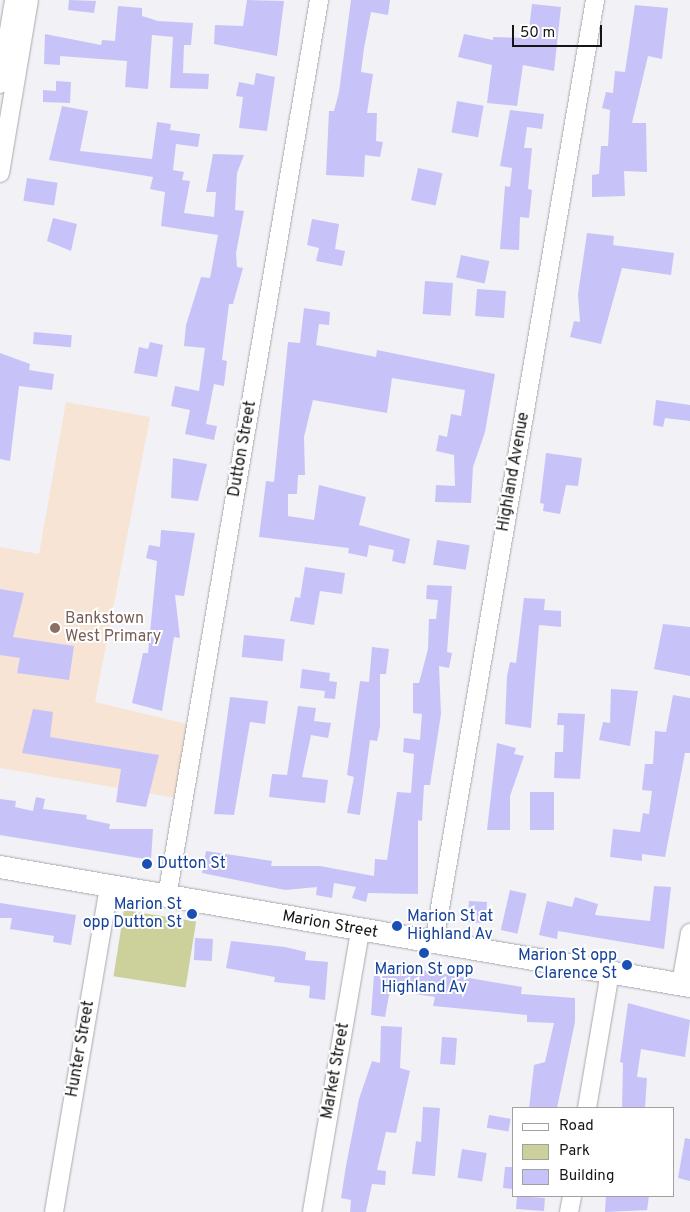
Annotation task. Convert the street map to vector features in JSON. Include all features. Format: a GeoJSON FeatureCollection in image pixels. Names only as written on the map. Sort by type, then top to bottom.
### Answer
{"type":"FeatureCollection","features":[{"type":"Feature","properties":{"kind":"main road","name":"Marion Street"},"geometry":{"type":"LineString","coordinates":[[0,867],[686,985]]}},
{"type":"Feature","properties":{"kind":"street"},"geometry":{"type":"LineString","coordinates":[[0,84],[14,0]]}},
{"type":"Feature","properties":{"kind":"street"},"geometry":{"type":"LineString","coordinates":[[0,173],[29,0]]}},
{"type":"Feature","properties":{"kind":"street","name":"Dutton Street"},"geometry":{"type":"LineString","coordinates":[[167,897],[319,0]]}},
{"type":"Feature","properties":{"kind":"street","name":"Highland Avenue"},"geometry":{"type":"LineString","coordinates":[[434,943],[595,0]]}},
{"type":"Feature","properties":{"kind":"street","name":"Hunter Street"},"geometry":{"type":"LineString","coordinates":[[54,1212],[109,887]]}},
{"type":"Feature","properties":{"kind":"street","name":"Market Street"},"geometry":{"type":"LineString","coordinates":[[312,1212],[360,930]]}},
{"type":"Feature","properties":{"kind":"street"},"geometry":{"type":"LineString","coordinates":[[686,985],[690,933]]}},
{"type":"Feature","properties":{"kind":"street"},"geometry":{"type":"LineString","coordinates":[[587,1107],[610,972]]}},
{"type":"Feature","properties":{"kind":"street"},"geometry":{"type":"LineString","coordinates":[[569,1212],[572,1197]]}},
{"type":"Feature","properties":{"kind":"shaded area","name":"Bankstown West Primary"},"geometry":{"type":"Polygon","coordinates":[[[66,402],[150,417],[95,702],[191,725],[177,798],[0,768],[0,547],[39,554],[66,402]]]}},
{"type":"Feature","properties":{"kind":"green space"},"geometry":{"type":"Polygon","coordinates":[[[124,910],[196,921],[186,988],[114,976],[124,910]]]}},
{"type":"Feature","properties":{"kind":"building"},"geometry":{"type":"Polygon","coordinates":[[[69,0],[96,1],[94,13],[68,10],[69,0]]]}},
{"type":"Feature","properties":{"kind":"building"},"geometry":{"type":"Polygon","coordinates":[[[247,0],[284,1],[277,56],[214,44],[215,25],[243,26],[247,0]]]}},
{"type":"Feature","properties":{"kind":"building"},"geometry":{"type":"Polygon","coordinates":[[[351,0],[390,0],[388,15],[371,12],[364,48],[361,72],[373,74],[367,113],[377,113],[376,141],[383,142],[380,157],[365,155],[364,177],[326,175],[329,111],[334,111],[339,92],[351,0]]]}},
{"type":"Feature","properties":{"kind":"building"},"geometry":{"type":"Polygon","coordinates":[[[532,4],[561,7],[554,71],[523,65],[517,106],[487,103],[492,65],[458,57],[464,34],[493,40],[493,37],[528,38],[532,4]]]}},
{"type":"Feature","properties":{"kind":"building"},"geometry":{"type":"Polygon","coordinates":[[[635,5],[668,8],[662,59],[648,56],[632,123],[646,123],[647,172],[624,171],[625,196],[592,197],[592,175],[599,174],[601,146],[608,146],[610,110],[602,108],[606,92],[613,93],[615,71],[625,72],[635,5]]]}},
{"type":"Feature","properties":{"kind":"building"},"geometry":{"type":"Polygon","coordinates":[[[118,6],[142,8],[142,16],[158,21],[193,23],[191,45],[184,45],[183,73],[209,74],[208,89],[170,88],[173,37],[152,35],[148,89],[125,87],[127,61],[60,56],[60,65],[44,64],[45,34],[101,45],[102,40],[115,41],[118,6]]]}},
{"type":"Feature","properties":{"kind":"building"},"geometry":{"type":"Polygon","coordinates":[[[256,73],[275,77],[267,131],[239,128],[243,97],[236,96],[239,82],[254,85],[256,73]]]}},
{"type":"Feature","properties":{"kind":"building"},"geometry":{"type":"Polygon","coordinates":[[[56,81],[71,82],[70,103],[43,102],[43,90],[56,91],[56,81]]]}},
{"type":"Feature","properties":{"kind":"building"},"geometry":{"type":"Polygon","coordinates":[[[457,101],[484,106],[478,137],[451,133],[457,101]]]}},
{"type":"Feature","properties":{"kind":"building"},"geometry":{"type":"Polygon","coordinates":[[[62,106],[88,111],[80,151],[152,159],[157,122],[171,124],[170,130],[200,134],[198,147],[176,144],[173,170],[184,172],[182,180],[190,181],[184,213],[214,217],[216,192],[206,192],[213,154],[244,155],[237,173],[235,210],[244,211],[236,253],[237,267],[243,268],[233,304],[229,304],[222,360],[227,361],[224,386],[214,384],[206,424],[217,426],[214,440],[185,434],[190,410],[171,406],[175,386],[199,391],[205,348],[184,346],[186,325],[201,277],[210,278],[218,235],[161,226],[165,192],[150,189],[153,177],[49,160],[62,106]]]}},
{"type":"Feature","properties":{"kind":"building"},"geometry":{"type":"Polygon","coordinates":[[[510,110],[544,114],[542,129],[527,127],[524,148],[532,148],[528,189],[532,190],[529,218],[520,217],[519,250],[500,249],[505,186],[510,187],[512,168],[500,166],[510,110]]]}},
{"type":"Feature","properties":{"kind":"building"},"geometry":{"type":"Polygon","coordinates":[[[418,168],[442,173],[436,205],[411,200],[418,168]]]}},
{"type":"Feature","properties":{"kind":"building"},"geometry":{"type":"Polygon","coordinates":[[[27,178],[58,183],[54,206],[23,201],[27,178]]]}},
{"type":"Feature","properties":{"kind":"building"},"geometry":{"type":"Polygon","coordinates":[[[53,218],[77,224],[71,251],[47,241],[53,218]]]}},
{"type":"Feature","properties":{"kind":"building"},"geometry":{"type":"Polygon","coordinates":[[[312,219],[339,224],[335,249],[345,251],[342,266],[316,261],[319,248],[307,245],[312,219]]]}},
{"type":"Feature","properties":{"kind":"building"},"geometry":{"type":"Polygon","coordinates":[[[587,233],[614,236],[613,245],[674,253],[671,275],[622,268],[601,344],[570,337],[574,321],[580,322],[578,294],[587,233]]]}},
{"type":"Feature","properties":{"kind":"building"},"geometry":{"type":"Polygon","coordinates":[[[461,255],[489,261],[485,284],[456,277],[461,255]]]}},
{"type":"Feature","properties":{"kind":"building"},"geometry":{"type":"Polygon","coordinates":[[[425,281],[453,283],[451,316],[423,314],[425,281]]]}},
{"type":"Feature","properties":{"kind":"building"},"geometry":{"type":"Polygon","coordinates":[[[477,289],[506,291],[504,318],[475,316],[477,289]]]}},
{"type":"Feature","properties":{"kind":"building"},"geometry":{"type":"Polygon","coordinates":[[[304,308],[330,312],[329,325],[319,324],[316,345],[376,357],[377,350],[495,374],[485,432],[473,467],[471,503],[435,502],[436,485],[455,486],[454,455],[436,451],[439,435],[447,437],[451,414],[461,416],[465,390],[392,378],[387,413],[313,400],[304,437],[305,475],[298,475],[297,494],[288,494],[288,516],[314,520],[319,485],[366,497],[359,525],[410,539],[405,564],[392,561],[394,550],[369,545],[367,557],[348,553],[349,548],[259,537],[266,481],[274,482],[288,342],[300,343],[304,308]]]}},
{"type":"Feature","properties":{"kind":"building"},"geometry":{"type":"Polygon","coordinates":[[[34,332],[72,335],[71,347],[33,344],[34,332]]]}},
{"type":"Feature","properties":{"kind":"building"},"geometry":{"type":"Polygon","coordinates":[[[150,342],[163,345],[157,377],[134,373],[139,347],[148,349],[150,342]]]}},
{"type":"Feature","properties":{"kind":"building"},"geometry":{"type":"Polygon","coordinates":[[[0,353],[30,364],[29,370],[54,374],[52,390],[19,386],[10,461],[0,459],[0,353]]]}},
{"type":"Feature","properties":{"kind":"building"},"geometry":{"type":"Polygon","coordinates":[[[656,400],[690,405],[690,421],[665,418],[663,427],[653,425],[656,400]]]}},
{"type":"Feature","properties":{"kind":"building"},"geometry":{"type":"Polygon","coordinates":[[[546,453],[582,458],[578,486],[566,485],[560,514],[543,511],[544,504],[540,503],[546,453]]]}},
{"type":"Feature","properties":{"kind":"building"},"geometry":{"type":"Polygon","coordinates":[[[173,458],[207,464],[198,501],[171,498],[173,458]]]}},
{"type":"Feature","properties":{"kind":"building"},"geometry":{"type":"Polygon","coordinates":[[[161,530],[195,533],[184,596],[175,595],[180,638],[174,637],[162,711],[132,703],[143,653],[148,653],[157,561],[146,558],[149,545],[160,547],[161,530]]]}},
{"type":"Feature","properties":{"kind":"building"},"geometry":{"type":"Polygon","coordinates":[[[437,540],[470,545],[466,570],[433,565],[437,540]]]}},
{"type":"Feature","properties":{"kind":"building"},"geometry":{"type":"Polygon","coordinates":[[[305,567],[345,573],[342,594],[320,591],[314,625],[290,621],[295,597],[300,598],[305,567]]]}},
{"type":"Feature","properties":{"kind":"building"},"geometry":{"type":"Polygon","coordinates":[[[427,585],[452,586],[447,652],[452,653],[449,668],[439,666],[441,714],[430,785],[424,785],[422,821],[418,820],[418,894],[368,893],[366,902],[352,898],[356,887],[334,883],[332,898],[316,895],[317,887],[285,890],[202,873],[206,851],[272,861],[271,866],[320,866],[374,876],[375,859],[387,860],[397,792],[411,793],[414,754],[403,752],[404,738],[420,740],[422,714],[413,713],[413,683],[419,683],[428,649],[429,619],[436,619],[438,600],[426,599],[427,585]]]}},
{"type":"Feature","properties":{"kind":"building"},"geometry":{"type":"Polygon","coordinates":[[[0,589],[24,593],[13,637],[74,646],[69,680],[17,673],[20,658],[0,655],[0,589]]]}},
{"type":"Feature","properties":{"kind":"building"},"geometry":{"type":"Polygon","coordinates":[[[524,598],[545,599],[544,610],[561,611],[561,627],[539,625],[531,728],[505,724],[507,676],[510,662],[516,663],[524,598]]]}},
{"type":"Feature","properties":{"kind":"building"},"geometry":{"type":"Polygon","coordinates":[[[663,624],[690,627],[690,676],[654,669],[663,624]]]}},
{"type":"Feature","properties":{"kind":"building"},"geometry":{"type":"Polygon","coordinates":[[[244,635],[285,639],[282,661],[242,657],[244,635]]]}},
{"type":"Feature","properties":{"kind":"building"},"geometry":{"type":"Polygon","coordinates":[[[372,647],[389,649],[386,674],[380,674],[380,727],[377,741],[370,740],[360,815],[347,813],[354,777],[347,775],[360,681],[369,682],[372,647]]]}},
{"type":"Feature","properties":{"kind":"building"},"geometry":{"type":"Polygon","coordinates":[[[302,669],[330,673],[329,681],[337,682],[335,699],[324,698],[325,691],[300,688],[302,669]]]}},
{"type":"Feature","properties":{"kind":"building"},"geometry":{"type":"Polygon","coordinates":[[[611,689],[638,691],[630,746],[599,740],[603,722],[610,723],[611,689]]]}},
{"type":"Feature","properties":{"kind":"building"},"geometry":{"type":"Polygon","coordinates":[[[673,695],[690,698],[690,753],[685,753],[665,857],[642,854],[642,861],[610,857],[613,829],[640,832],[643,813],[649,814],[652,791],[642,790],[645,764],[653,764],[655,731],[666,732],[673,695]]]}},
{"type":"Feature","properties":{"kind":"building"},"geometry":{"type":"Polygon","coordinates":[[[230,697],[268,701],[265,724],[250,722],[234,815],[214,814],[230,697]]]}},
{"type":"Feature","properties":{"kind":"building"},"geometry":{"type":"Polygon","coordinates":[[[298,706],[316,708],[314,721],[331,723],[328,738],[311,735],[302,777],[328,780],[325,803],[269,797],[272,774],[287,775],[298,706]]]}},
{"type":"Feature","properties":{"kind":"building"},"geometry":{"type":"Polygon","coordinates":[[[33,709],[53,712],[50,737],[159,755],[146,807],[116,802],[121,769],[22,753],[33,709]]]}},
{"type":"Feature","properties":{"kind":"building"},"geometry":{"type":"Polygon","coordinates":[[[558,713],[585,714],[580,779],[554,778],[555,752],[563,752],[564,725],[557,725],[558,713]]]}},
{"type":"Feature","properties":{"kind":"building"},"geometry":{"type":"Polygon","coordinates":[[[497,743],[516,748],[514,754],[524,756],[510,796],[510,830],[487,830],[497,743]]]}},
{"type":"Feature","properties":{"kind":"building"},"geometry":{"type":"Polygon","coordinates":[[[530,792],[554,792],[554,830],[530,830],[530,792]]]}},
{"type":"Feature","properties":{"kind":"building"},"geometry":{"type":"Polygon","coordinates":[[[36,797],[45,799],[43,809],[87,815],[86,819],[110,824],[109,829],[153,829],[151,860],[0,835],[0,799],[16,801],[15,807],[33,811],[36,797]]]}},
{"type":"Feature","properties":{"kind":"building"},"geometry":{"type":"Polygon","coordinates":[[[654,886],[671,887],[664,949],[558,931],[557,939],[539,935],[547,901],[572,907],[575,897],[598,904],[595,915],[650,921],[654,886]]]}},
{"type":"Feature","properties":{"kind":"building"},"geometry":{"type":"Polygon","coordinates":[[[510,890],[527,894],[517,934],[501,930],[510,890]]]}},
{"type":"Feature","properties":{"kind":"building"},"geometry":{"type":"Polygon","coordinates":[[[469,901],[487,902],[486,923],[468,922],[469,901]]]}},
{"type":"Feature","properties":{"kind":"building"},"geometry":{"type":"Polygon","coordinates":[[[0,903],[76,915],[71,945],[53,942],[54,936],[10,929],[12,918],[0,918],[0,903]]]}},
{"type":"Feature","properties":{"kind":"building"},"geometry":{"type":"Polygon","coordinates":[[[195,938],[213,939],[212,961],[194,960],[195,938]]]}},
{"type":"Feature","properties":{"kind":"building"},"geometry":{"type":"Polygon","coordinates":[[[231,941],[285,947],[306,952],[305,960],[328,962],[325,1000],[309,998],[310,986],[274,982],[275,977],[226,968],[231,941]]]}},
{"type":"Feature","properties":{"kind":"building"},"geometry":{"type":"Polygon","coordinates":[[[375,962],[522,987],[521,994],[575,998],[575,1022],[557,1107],[529,1107],[534,1065],[545,1062],[554,1023],[527,1022],[527,1015],[433,1006],[435,997],[390,990],[385,1017],[371,1015],[375,962]]]}},
{"type":"Feature","properties":{"kind":"building"},"geometry":{"type":"Polygon","coordinates":[[[628,1003],[690,1020],[685,1057],[641,1049],[637,1077],[647,1078],[645,1107],[622,1107],[623,1063],[620,1062],[628,1003]]]}},
{"type":"Feature","properties":{"kind":"building"},"geometry":{"type":"Polygon","coordinates":[[[381,1026],[402,1027],[400,1068],[410,1071],[396,1133],[386,1132],[377,1170],[386,1171],[385,1185],[372,1184],[366,1212],[350,1212],[351,1200],[341,1198],[346,1166],[359,1099],[372,1061],[380,1063],[381,1026]]]}},
{"type":"Feature","properties":{"kind":"building"},"geometry":{"type":"Polygon","coordinates":[[[442,1037],[457,1038],[455,1065],[440,1064],[442,1037]]]}},
{"type":"Feature","properties":{"kind":"building"},"geometry":{"type":"Polygon","coordinates":[[[423,1107],[440,1108],[435,1176],[412,1174],[416,1141],[421,1142],[423,1107]]]}},
{"type":"Feature","properties":{"kind":"building"},"geometry":{"type":"Polygon","coordinates":[[[489,1115],[511,1119],[508,1132],[487,1128],[489,1115]]]}},
{"type":"Feature","properties":{"kind":"building"},"geometry":{"type":"Polygon","coordinates":[[[685,1138],[690,1139],[690,1181],[678,1178],[685,1138]]]}},
{"type":"Feature","properties":{"kind":"building"},"geometry":{"type":"Polygon","coordinates":[[[462,1149],[487,1153],[482,1182],[457,1178],[462,1149]]]}},
{"type":"Feature","properties":{"kind":"building"},"geometry":{"type":"Polygon","coordinates":[[[505,1167],[512,1167],[512,1189],[503,1188],[505,1167]]]}},
{"type":"Feature","properties":{"kind":"building"},"geometry":{"type":"Polygon","coordinates":[[[517,1197],[545,1198],[544,1211],[516,1209],[517,1197]]]}},
{"type":"Feature","properties":{"kind":"building"},"geometry":{"type":"Polygon","coordinates":[[[606,1197],[649,1197],[647,1210],[605,1212],[606,1197]]]}},
{"type":"Feature","properties":{"kind":"place","name":"Bankstown West Primary"},"geometry":{"type":"Point","coordinates":[55,628]}},
{"type":"Feature","properties":{"kind":"place","name":"Dutton St"},"geometry":{"type":"Point","coordinates":[147,864]}},
{"type":"Feature","properties":{"kind":"place","name":"Marion St opp Dutton St"},"geometry":{"type":"Point","coordinates":[192,914]}},
{"type":"Feature","properties":{"kind":"place","name":"Marion St at Highland Av"},"geometry":{"type":"Point","coordinates":[397,926]}},
{"type":"Feature","properties":{"kind":"place","name":"Marion St opp Highland Av"},"geometry":{"type":"Point","coordinates":[424,953]}},
{"type":"Feature","properties":{"kind":"place","name":"Marion St opp Clarence St"},"geometry":{"type":"Point","coordinates":[627,965]}}]}
